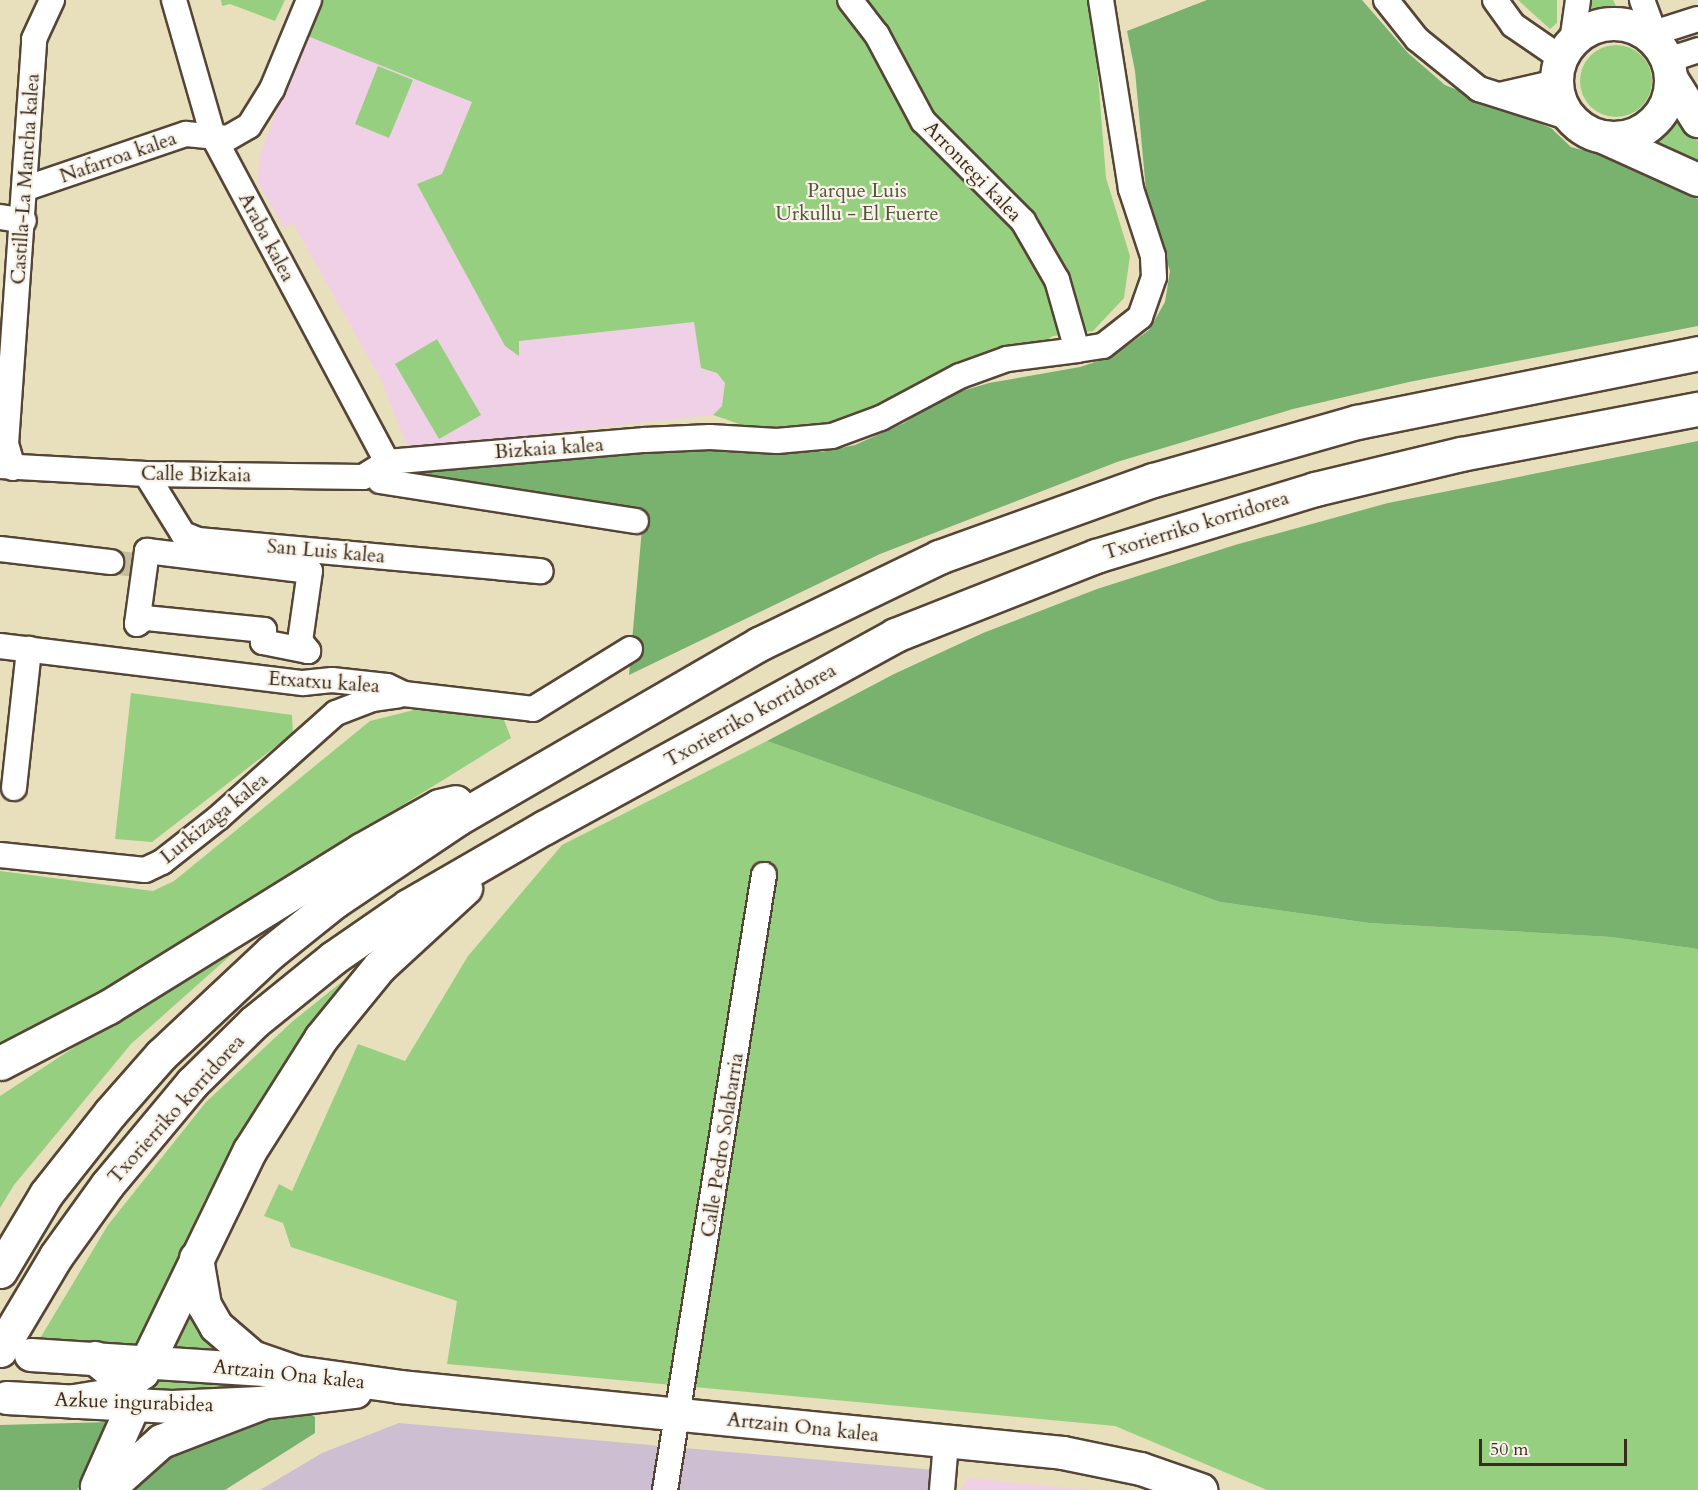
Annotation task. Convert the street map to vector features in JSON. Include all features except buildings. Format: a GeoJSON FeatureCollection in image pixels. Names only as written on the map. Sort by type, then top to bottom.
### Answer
{"type":"FeatureCollection","features":[{"type":"Feature","properties":{"kind":"highway"},"geometry":{"type":"LineString","coordinates":[[0,1271],[46,1194],[75,1156],[161,1055],[272,952],[359,884],[504,791],[759,644],[939,557],[1081,504],[1256,449],[1430,405],[1698,353]]}},
{"type":"Feature","properties":{"kind":"highway","name":"Txorierriko korridorea"},"geometry":{"type":"LineString","coordinates":[[16,1353],[56,1256],[107,1185],[192,1083],[299,984],[426,894],[544,827],[896,635],[1096,556],[1315,489],[1461,454],[1698,409]]}},
{"type":"Feature","properties":{"kind":"highway"},"geometry":{"type":"LineString","coordinates":[[0,1063],[108,1006],[439,806],[504,791]]}},
{"type":"Feature","properties":{"kind":"highway"},"geometry":{"type":"LineString","coordinates":[[95,1490],[147,1379],[196,1258],[250,1150],[350,999],[448,903],[544,827]]}},
{"type":"Feature","properties":{"kind":"highway"},"geometry":{"type":"LineString","coordinates":[[0,1078],[64,1040],[108,1006]]}},
{"type":"Feature","properties":{"kind":"highway"},"geometry":{"type":"LineString","coordinates":[[196,1258],[204,1305],[216,1326],[252,1357],[294,1372]]}},
{"type":"Feature","properties":{"kind":"highway"},"geometry":{"type":"LineString","coordinates":[[95,1358],[147,1379]]}},
{"type":"Feature","properties":{"kind":"highway"},"geometry":{"type":"LineString","coordinates":[[74,1401],[110,1395],[147,1379]]}},
{"type":"Feature","properties":{"kind":"highway"},"geometry":{"type":"LineString","coordinates":[[106,1490],[161,1442],[260,1403]]}},
{"type":"Feature","properties":{"kind":"main road"},"geometry":{"type":"LineString","coordinates":[[1650,27],[1605,24],[1587,30],[1563,61],[1560,101],[1570,118],[1585,131],[1604,137],[1698,180]]}},
{"type":"Feature","properties":{"kind":"main road"},"geometry":{"type":"LineString","coordinates":[[1650,27],[1698,121]]}},
{"type":"Feature","properties":{"kind":"main road"},"geometry":{"type":"LineString","coordinates":[[1604,137],[1621,138],[1652,124],[1670,96],[1650,27]]}},
{"type":"Feature","properties":{"kind":"main road"},"geometry":{"type":"LineString","coordinates":[[16,1353],[95,1358]]}},
{"type":"Feature","properties":{"kind":"main road","name":"Artzain Ona kalea"},"geometry":{"type":"LineString","coordinates":[[147,1379],[294,1372],[400,1387],[1094,1457],[1201,1490]]}},
{"type":"Feature","properties":{"kind":"main road","name":"Azkue ingurabidea"},"geometry":{"type":"LineString","coordinates":[[147,1379],[172,1407],[260,1403]]}},
{"type":"Feature","properties":{"kind":"main road","name":"Artzain Ona kalea"},"geometry":{"type":"LineString","coordinates":[[260,1403],[400,1387]]}},
{"type":"Feature","properties":{"kind":"main road","name":"Azkue ingurabidea"},"geometry":{"type":"LineString","coordinates":[[7,1398],[74,1401]]}},
{"type":"Feature","properties":{"kind":"street","name":"Castilla-La Mancha kalea"},"geometry":{"type":"LineString","coordinates":[[7,467],[7,351],[24,221],[34,39],[52,0]]}},
{"type":"Feature","properties":{"kind":"street","name":"Araba kalea"},"geometry":{"type":"LineString","coordinates":[[174,0],[213,136],[383,472]]}},
{"type":"Feature","properties":{"kind":"street","name":"Nafarroa kalea"},"geometry":{"type":"LineString","coordinates":[[24,189],[186,134],[228,138],[249,126],[272,89],[309,0]]}},
{"type":"Feature","properties":{"kind":"street","name":"Arrontegi kalea"},"geometry":{"type":"LineString","coordinates":[[850,0],[877,35],[923,121],[1023,221],[1057,280],[1077,350]]}},
{"type":"Feature","properties":{"kind":"street"},"geometry":{"type":"LineString","coordinates":[[1077,350],[1103,346],[1140,317],[1154,277],[1153,256],[1131,189],[1101,0]]}},
{"type":"Feature","properties":{"kind":"street"},"geometry":{"type":"LineString","coordinates":[[1386,0],[1418,39],[1479,89],[1570,118]]}},
{"type":"Feature","properties":{"kind":"street"},"geometry":{"type":"LineString","coordinates":[[1495,0],[1513,25],[1563,61]]}},
{"type":"Feature","properties":{"kind":"street"},"geometry":{"type":"LineString","coordinates":[[1500,95],[1563,61],[1578,1]]}},
{"type":"Feature","properties":{"kind":"street"},"geometry":{"type":"LineString","coordinates":[[1650,27],[1698,19]]}},
{"type":"Feature","properties":{"kind":"street"},"geometry":{"type":"LineString","coordinates":[[1650,27],[1698,50]]}},
{"type":"Feature","properties":{"kind":"street"},"geometry":{"type":"LineString","coordinates":[[0,217],[24,221]]}},
{"type":"Feature","properties":{"kind":"street","name":"Bizkaia kalea"},"geometry":{"type":"LineString","coordinates":[[383,472],[710,437],[777,441],[832,436],[881,418],[969,372],[1007,359],[1077,350]]}},
{"type":"Feature","properties":{"kind":"street","name":"Calle Bizkaia"},"geometry":{"type":"LineString","coordinates":[[7,467],[146,474],[363,477],[383,472]]}},
{"type":"Feature","properties":{"kind":"street"},"geometry":{"type":"LineString","coordinates":[[383,472],[636,521]]}},
{"type":"Feature","properties":{"kind":"street","name":"San Luis kalea"},"geometry":{"type":"LineString","coordinates":[[146,474],[183,534],[198,540],[541,571]]}},
{"type":"Feature","properties":{"kind":"street"},"geometry":{"type":"LineString","coordinates":[[0,549],[111,562]]}},
{"type":"Feature","properties":{"kind":"street"},"geometry":{"type":"LineString","coordinates":[[147,551],[310,571],[300,640],[308,651],[263,642],[264,630],[145,618],[137,624],[147,551]]}},
{"type":"Feature","properties":{"kind":"street","name":"Etxatxu kalea"},"geometry":{"type":"LineString","coordinates":[[0,646],[303,683],[332,680],[387,686],[404,694],[533,709],[630,649]]}},
{"type":"Feature","properties":{"kind":"street"},"geometry":{"type":"LineString","coordinates":[[14,788],[29,649]]}},
{"type":"Feature","properties":{"kind":"street"},"geometry":{"type":"LineString","coordinates":[[303,683],[330,696],[336,713]]}},
{"type":"Feature","properties":{"kind":"street","name":"Lurkizaga kalea"},"geometry":{"type":"LineString","coordinates":[[4,856],[145,870],[162,862],[336,713],[372,699],[404,694]]}},
{"type":"Feature","properties":{"kind":"street","name":"Calle Pedro Solabarria"},"geometry":{"type":"LineString","coordinates":[[665,1490],[764,875]]}},
{"type":"Feature","properties":{"kind":"street"},"geometry":{"type":"LineString","coordinates":[[942,1490],[946,1442]]}},
{"type":"Feature","properties":{"kind":"shaded area"},"geometry":{"type":"Polygon","coordinates":[[[305,35],[472,102],[442,174],[417,185],[519,355],[518,341],[694,322],[701,368],[717,373],[725,383],[722,406],[713,415],[408,448],[382,382],[293,223],[284,228],[258,183],[259,157],[305,35]]]}},
{"type":"Feature","properties":{"kind":"shaded area"},"geometry":{"type":"Polygon","coordinates":[[[399,1423],[936,1470],[934,1490],[260,1490],[322,1453],[399,1423]]]}},
{"type":"Feature","properties":{"kind":"shaded area"},"geometry":{"type":"Polygon","coordinates":[[[969,1478],[1069,1488],[1092,1490],[960,1490],[969,1478]]]}},
{"type":"Feature","properties":{"kind":"green space"},"geometry":{"type":"Polygon","coordinates":[[[221,0],[285,0],[275,21],[230,4],[222,6],[221,0]]]}},
{"type":"Feature","properties":{"kind":"green space","name":"Parque Luis Urkullu - El Fuerte"},"geometry":{"type":"Polygon","coordinates":[[[319,0],[1092,0],[1106,178],[1130,256],[1124,298],[1093,331],[1053,336],[1006,366],[822,427],[751,428],[713,415],[722,406],[725,383],[717,373],[701,368],[694,322],[519,341],[519,356],[505,346],[417,184],[442,174],[472,102],[305,35],[319,0]]]}},
{"type":"Feature","properties":{"kind":"green space"},"geometry":{"type":"Polygon","coordinates":[[[1207,0],[1362,0],[1408,53],[1445,85],[1551,128],[1571,147],[1616,159],[1698,199],[1698,326],[1409,382],[1293,409],[1117,462],[880,554],[629,675],[643,517],[406,474],[633,449],[821,452],[855,445],[904,423],[945,396],[989,383],[1080,367],[1113,356],[1149,330],[1165,302],[1170,271],[1147,201],[1135,71],[1127,31],[1207,0]]]}},
{"type":"Feature","properties":{"kind":"green space"},"geometry":{"type":"Polygon","coordinates":[[[1518,0],[1557,0],[1557,23],[1550,29],[1518,0]]]}},
{"type":"Feature","properties":{"kind":"green space"},"geometry":{"type":"Polygon","coordinates":[[[1590,0],[1613,0],[1616,6],[1592,9],[1590,0]]]}},
{"type":"Feature","properties":{"kind":"green space"},"geometry":{"type":"Polygon","coordinates":[[[1616,45],[1630,48],[1642,55],[1649,67],[1652,81],[1649,95],[1642,107],[1630,114],[1616,117],[1602,114],[1590,107],[1583,95],[1580,81],[1583,67],[1590,55],[1602,48],[1616,45]]]}},
{"type":"Feature","properties":{"kind":"green space"},"geometry":{"type":"Polygon","coordinates":[[[378,66],[413,80],[389,138],[355,124],[378,66]]]}},
{"type":"Feature","properties":{"kind":"green space"},"geometry":{"type":"Polygon","coordinates":[[[1679,121],[1698,141],[1698,164],[1654,140],[1679,121]]]}},
{"type":"Feature","properties":{"kind":"green space"},"geometry":{"type":"Polygon","coordinates":[[[437,339],[481,415],[439,439],[395,364],[437,339]]]}},
{"type":"Feature","properties":{"kind":"green space"},"geometry":{"type":"Polygon","coordinates":[[[1698,441],[1698,949],[1611,937],[1369,923],[1220,902],[767,741],[894,674],[983,633],[1097,589],[1235,545],[1388,503],[1698,441]]]}},
{"type":"Feature","properties":{"kind":"green space"},"geometry":{"type":"Polygon","coordinates":[[[131,693],[292,715],[293,733],[152,842],[115,839],[131,693]]]}},
{"type":"Feature","properties":{"kind":"green space"},"geometry":{"type":"Polygon","coordinates":[[[422,708],[504,720],[511,738],[39,1030],[0,1047],[0,871],[153,891],[174,881],[370,721],[422,708]]]}},
{"type":"Feature","properties":{"kind":"green space"},"geometry":{"type":"Polygon","coordinates":[[[767,741],[1220,902],[1369,923],[1611,937],[1698,949],[1698,1490],[1267,1490],[1115,1426],[447,1364],[457,1301],[291,1247],[283,1223],[264,1216],[279,1184],[292,1191],[358,1044],[405,1061],[468,956],[562,845],[767,741]]]}},
{"type":"Feature","properties":{"kind":"green space"},"geometry":{"type":"Polygon","coordinates":[[[277,914],[131,1044],[14,1185],[0,1208],[0,1096],[277,914]]]}},
{"type":"Feature","properties":{"kind":"green space"},"geometry":{"type":"Polygon","coordinates":[[[394,940],[259,1108],[204,1201],[145,1336],[134,1348],[99,1343],[39,1340],[108,1225],[206,1102],[293,1021],[394,940]]]}},
{"type":"Feature","properties":{"kind":"green space"},"geometry":{"type":"Polygon","coordinates":[[[195,1302],[232,1355],[171,1352],[195,1302]]]}},
{"type":"Feature","properties":{"kind":"green space"},"geometry":{"type":"Polygon","coordinates":[[[158,1375],[306,1384],[150,1398],[158,1375]]]}},
{"type":"Feature","properties":{"kind":"green space"},"geometry":{"type":"Polygon","coordinates":[[[299,1407],[315,1417],[315,1433],[225,1490],[123,1490],[163,1450],[299,1407]]]}},
{"type":"Feature","properties":{"kind":"green space"},"geometry":{"type":"Polygon","coordinates":[[[109,1422],[91,1467],[77,1490],[0,1490],[0,1425],[109,1422]]]}},
{"type":"Feature","properties":{"kind":"tunnel"},"geometry":{"type":"LineString","coordinates":[[111,562],[145,566]]}}]}
